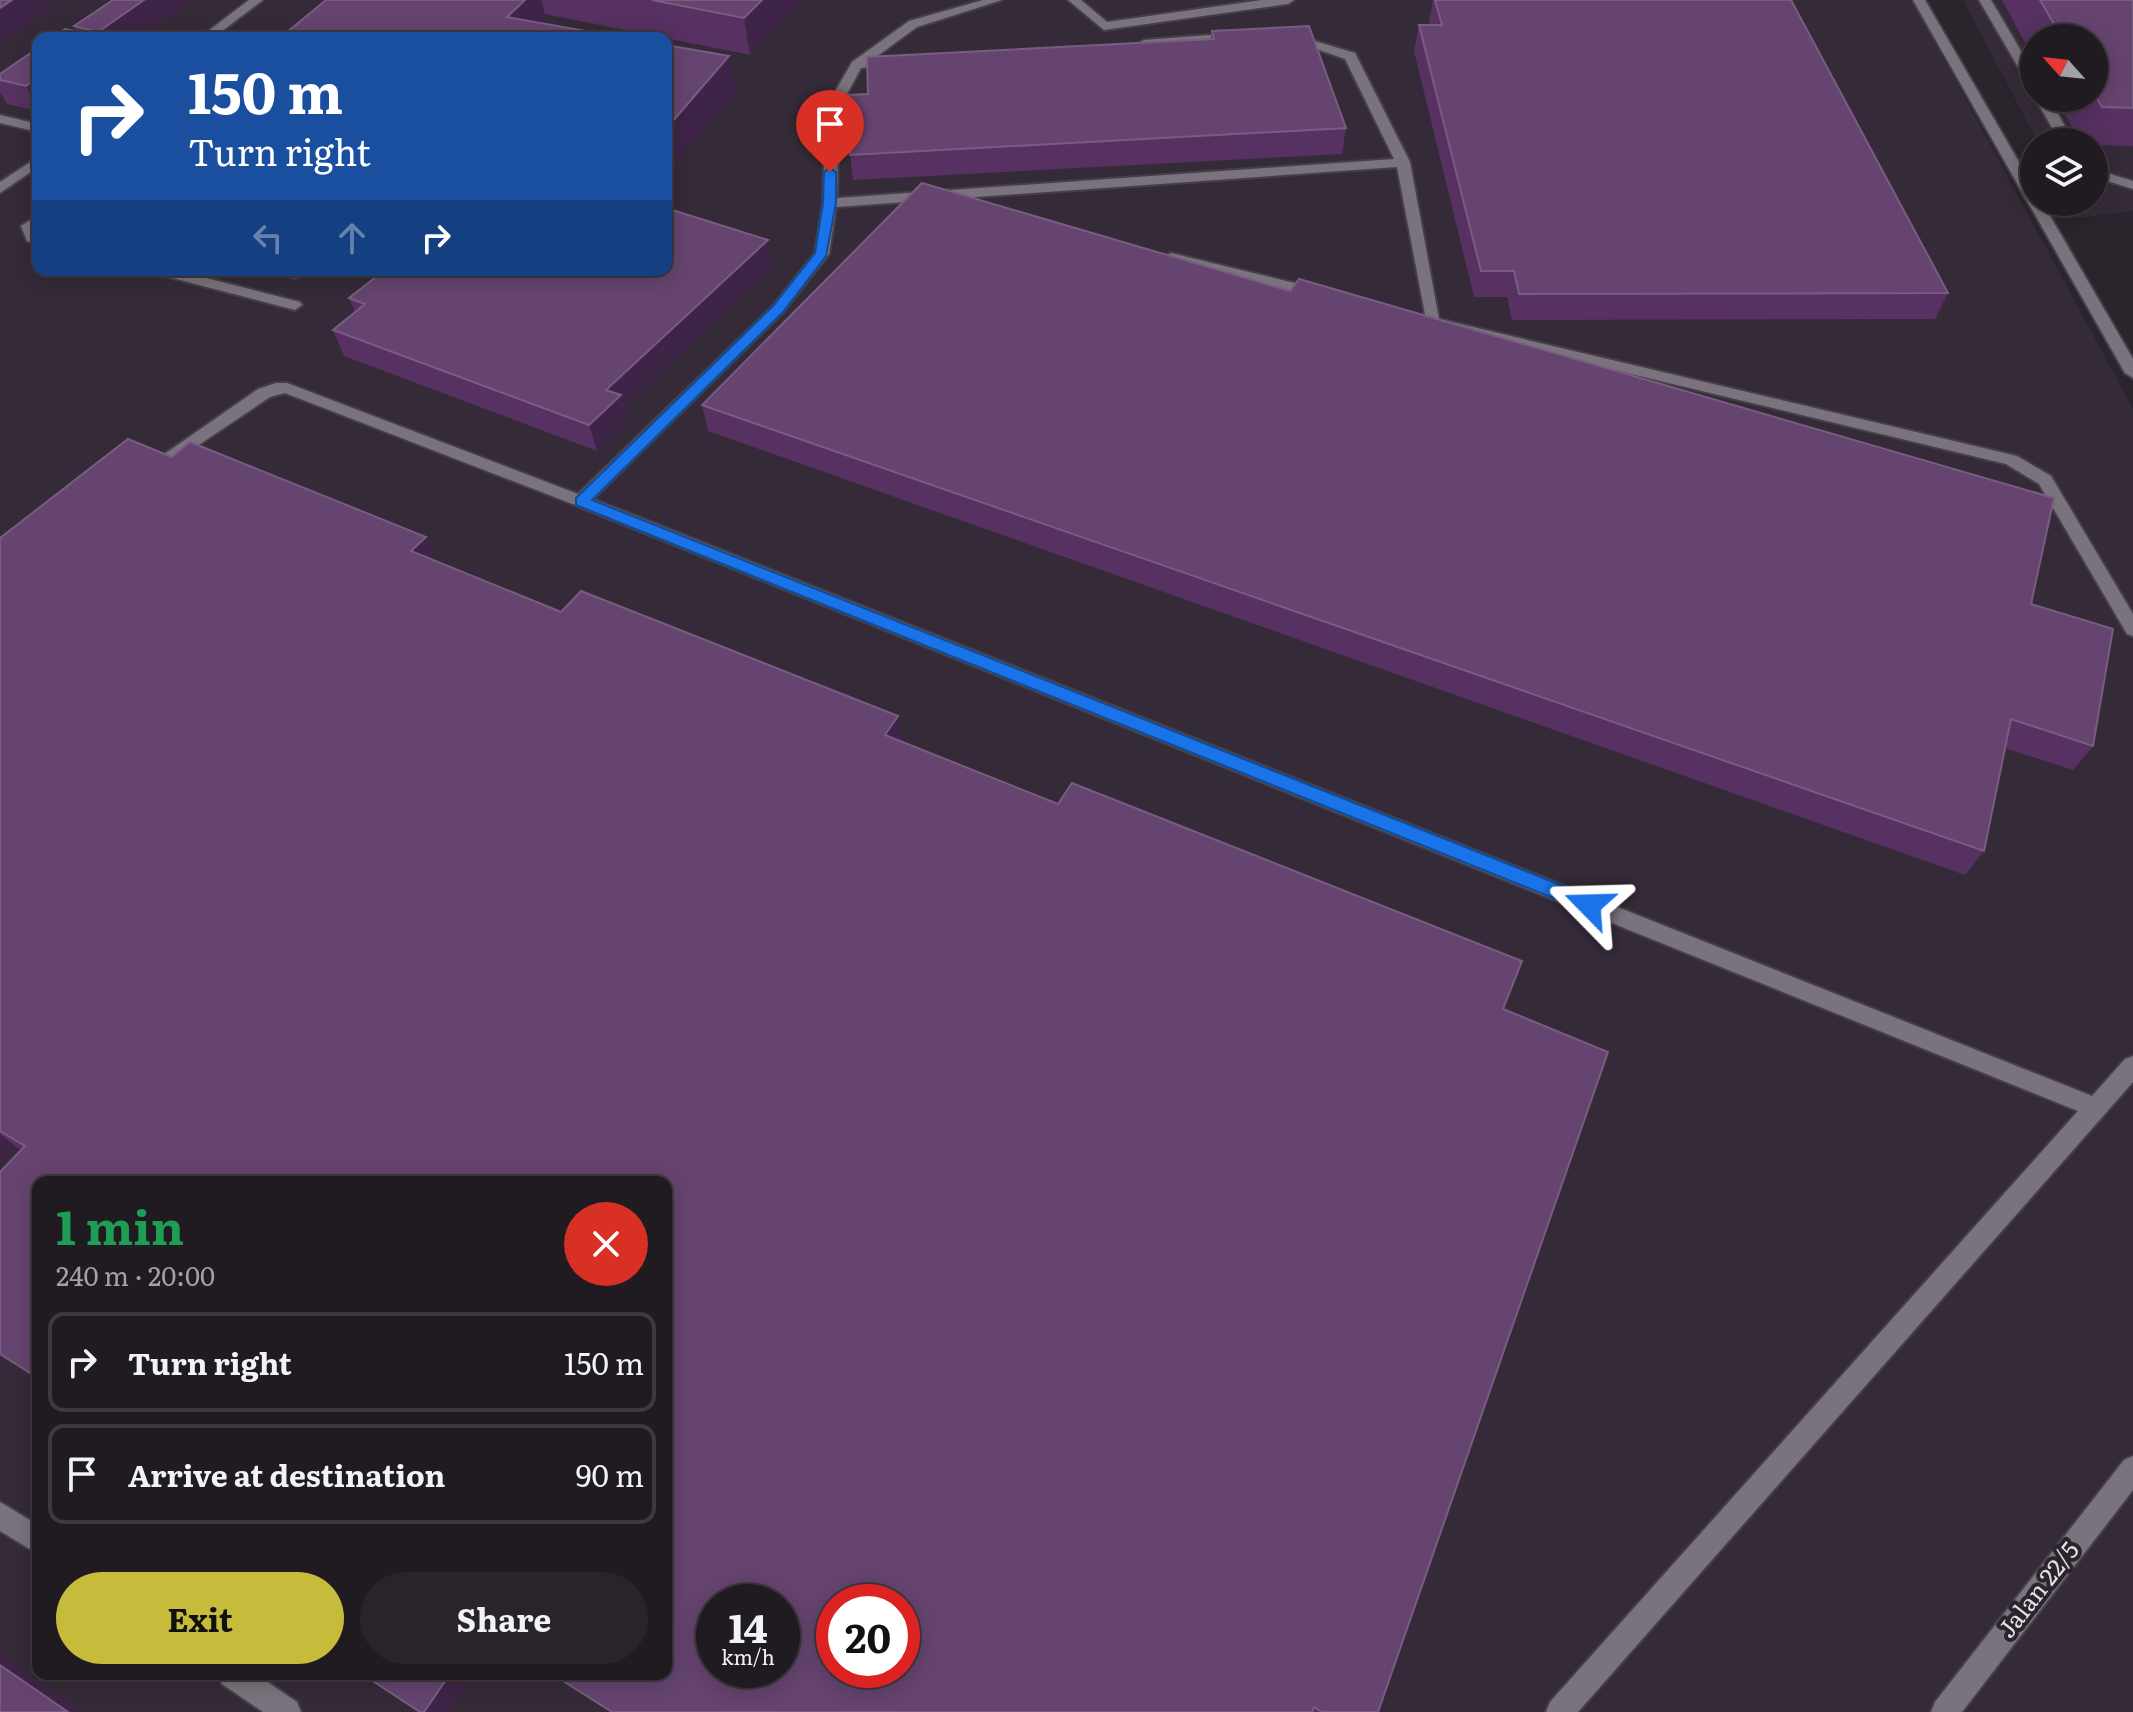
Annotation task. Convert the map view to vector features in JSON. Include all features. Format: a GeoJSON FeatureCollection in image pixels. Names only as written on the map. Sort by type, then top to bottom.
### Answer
{"type":"FeatureCollection","features":[{"type":"Feature","properties":{"kind":"street"},"geometry":{"type":"LineString","coordinates":[[213,32],[257,0]]}},
{"type":"Feature","properties":{"kind":"street"},"geometry":{"type":"LineString","coordinates":[[581,501],[778,309],[822,254],[830,203],[832,109],[857,65],[913,24],[996,0]]}},
{"type":"Feature","properties":{"kind":"street"},"geometry":{"type":"LineString","coordinates":[[1074,0],[1106,31],[1288,0]]}},
{"type":"Feature","properties":{"kind":"street"},"geometry":{"type":"LineString","coordinates":[[1919,0],[2020,177]]}},
{"type":"Feature","properties":{"kind":"street"},"geometry":{"type":"LineString","coordinates":[[1985,0],[2020,60]]}},
{"type":"Feature","properties":{"kind":"street"},"geometry":{"type":"LineString","coordinates":[[1278,33],[1350,56],[1403,162],[1425,320],[2011,460],[2045,480],[2133,629]]}},
{"type":"Feature","properties":{"kind":"street"},"geometry":{"type":"LineString","coordinates":[[1130,45],[1248,36]]}},
{"type":"Feature","properties":{"kind":"street"},"geometry":{"type":"LineString","coordinates":[[857,65],[902,62]]}},
{"type":"Feature","properties":{"kind":"street"},"geometry":{"type":"LineString","coordinates":[[0,119],[32,127]]}},
{"type":"Feature","properties":{"kind":"street"},"geometry":{"type":"LineString","coordinates":[[830,203],[1403,162]]}},
{"type":"Feature","properties":{"kind":"street"},"geometry":{"type":"LineString","coordinates":[[0,189],[32,165]]}},
{"type":"Feature","properties":{"kind":"street"},"geometry":{"type":"LineString","coordinates":[[2108,177],[2133,185]]}},
{"type":"Feature","properties":{"kind":"street"},"geometry":{"type":"LineString","coordinates":[[926,196],[972,208]]}},
{"type":"Feature","properties":{"kind":"street"},"geometry":{"type":"LineString","coordinates":[[2043,216],[2133,373]]}},
{"type":"Feature","properties":{"kind":"street"},"geometry":{"type":"LineString","coordinates":[[1156,253],[1340,299]]}},
{"type":"Feature","properties":{"kind":"street"},"geometry":{"type":"LineString","coordinates":[[181,276],[295,305]]}},
{"type":"Feature","properties":{"kind":"street"},"geometry":{"type":"LineString","coordinates":[[132,482],[264,393],[287,388],[581,501],[2093,1107]]}},
{"type":"Feature","properties":{"kind":"street"},"geometry":{"type":"LineString","coordinates":[[1560,1712],[2093,1107],[2133,1066]]}},
{"type":"Feature","properties":{"kind":"street","name":"Jalan 22/5"},"geometry":{"type":"LineString","coordinates":[[1945,1712],[2133,1469]]}},
{"type":"Feature","properties":{"kind":"street"},"geometry":{"type":"LineString","coordinates":[[0,1515],[32,1537]]}},
{"type":"Feature","properties":{"kind":"street"},"geometry":{"type":"LineString","coordinates":[[241,1680],[287,1712]]}},
{"type":"Feature","properties":{"kind":"shaded area"},"geometry":{"type":"Polygon","coordinates":[[[0,0],[1912,0],[2020,200],[2020,216],[2029,216],[2133,409],[2133,1712],[0,1712],[0,0]]]}},
{"type":"Feature","properties":{"kind":"shaded area"},"geometry":{"type":"Polygon","coordinates":[[[1963,0],[2133,0],[2133,211],[2108,214],[2108,128],[2031,128],[2022,112],[2108,112],[2108,24],[2020,24],[2020,108],[1963,0]]]}},
{"type":"Feature","properties":{"kind":"building"},"geometry":{"type":"Polygon","coordinates":[[[0,0],[12,0],[0,8],[0,0]]]}},
{"type":"Feature","properties":{"kind":"building"},"geometry":{"type":"Polygon","coordinates":[[[113,0],[144,0],[98,32],[74,26],[113,0]]]}},
{"type":"Feature","properties":{"kind":"building"},"geometry":{"type":"Polygon","coordinates":[[[326,0],[525,0],[507,17],[591,32],[287,32],[326,0]]]}},
{"type":"Feature","properties":{"kind":"building"},"geometry":{"type":"Polygon","coordinates":[[[652,0],[762,0],[744,18],[652,0]]]}},
{"type":"Feature","properties":{"kind":"building"},"geometry":{"type":"Polygon","coordinates":[[[1435,0],[1791,0],[1948,293],[1519,294],[1514,271],[1481,271],[1419,25],[1442,25],[1435,0]]]}},
{"type":"Feature","properties":{"kind":"building"},"geometry":{"type":"Polygon","coordinates":[[[2040,0],[2133,0],[2133,108],[2108,107],[2108,24],[2054,24],[2040,0]]]}},
{"type":"Feature","properties":{"kind":"building"},"geometry":{"type":"Polygon","coordinates":[[[1309,26],[1346,128],[850,155],[848,95],[868,94],[867,57],[1214,39],[1212,31],[1309,26]]]}},
{"type":"Feature","properties":{"kind":"building"},"geometry":{"type":"Polygon","coordinates":[[[672,46],[729,56],[672,122],[672,46]]]}},
{"type":"Feature","properties":{"kind":"building"},"geometry":{"type":"Polygon","coordinates":[[[32,52],[32,82],[26,86],[0,80],[0,74],[32,52]]]}},
{"type":"Feature","properties":{"kind":"building"},"geometry":{"type":"Polygon","coordinates":[[[922,183],[1290,291],[1299,279],[2054,498],[2031,604],[2113,629],[2093,746],[2011,719],[1984,851],[702,405],[922,183]]]}},
{"type":"Feature","properties":{"kind":"building"},"geometry":{"type":"Polygon","coordinates":[[[672,210],[768,240],[606,390],[621,395],[589,425],[333,330],[365,304],[349,298],[377,276],[672,276],[672,210]]]}},
{"type":"Feature","properties":{"kind":"building"},"geometry":{"type":"Polygon","coordinates":[[[128,439],[172,457],[190,442],[426,537],[411,551],[561,612],[581,591],[898,716],[885,735],[1058,804],[1072,783],[1522,961],[1503,1009],[1608,1052],[1378,1712],[1322,1712],[1314,1707],[1312,1712],[612,1712],[561,1680],[672,1680],[672,1176],[32,1176],[32,1374],[0,1354],[0,1172],[25,1146],[0,1131],[0,538],[128,439]]]}},
{"type":"Feature","properties":{"kind":"building"},"geometry":{"type":"Polygon","coordinates":[[[0,1665],[68,1712],[0,1712],[0,1665]]]}},
{"type":"Feature","properties":{"kind":"building"},"geometry":{"type":"Polygon","coordinates":[[[371,1680],[446,1680],[424,1712],[371,1680]]]}},
{"type":"Feature","properties":{"kind":"route"},"geometry":{"type":"LineString","coordinates":[[830,172],[830,203],[822,254],[778,309],[581,501],[1589,905]]}}]}
